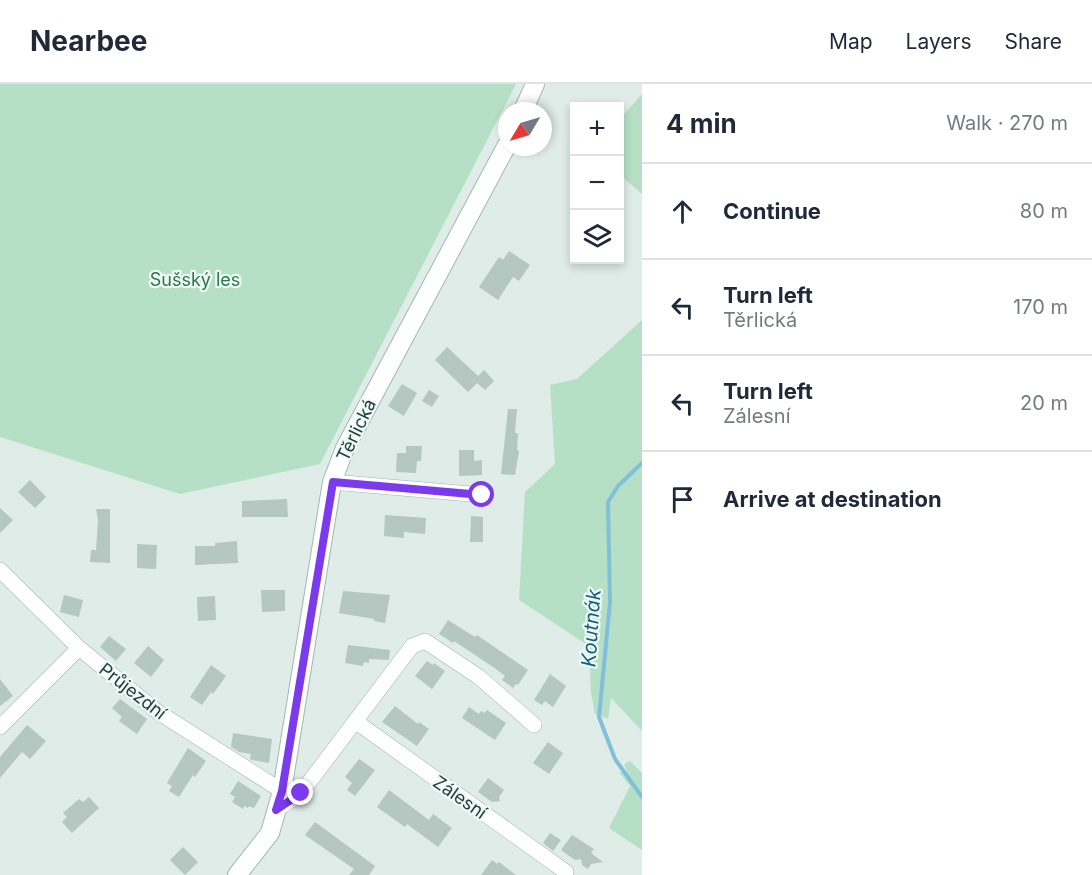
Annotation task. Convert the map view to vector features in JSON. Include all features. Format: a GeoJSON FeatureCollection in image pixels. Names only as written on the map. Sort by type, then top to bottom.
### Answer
{"type":"FeatureCollection","features":[{"type":"Feature","properties":{"kind":"main road"},"geometry":{"type":"LineString","coordinates":[[527,102],[535,84]]}},
{"type":"Feature","properties":{"kind":"main road","name":"Těrlická"},"geometry":{"type":"LineString","coordinates":[[237,875],[270,833],[282,791],[333,482],[345,448],[501,156]]}},
{"type":"Feature","properties":{"kind":"street"},"geometry":{"type":"LineString","coordinates":[[333,482],[482,495]]}},
{"type":"Feature","properties":{"kind":"street","name":"Průjezdní"},"geometry":{"type":"LineString","coordinates":[[0,570],[79,648],[158,712],[282,791]]}},
{"type":"Feature","properties":{"kind":"street"},"geometry":{"type":"LineString","coordinates":[[276,810],[301,793],[411,646],[425,641],[479,677],[534,725]]}},
{"type":"Feature","properties":{"kind":"street"},"geometry":{"type":"LineString","coordinates":[[0,727],[79,648]]}},
{"type":"Feature","properties":{"kind":"street","name":"Zálesní"},"geometry":{"type":"LineString","coordinates":[[355,722],[566,872]]}},
{"type":"Feature","properties":{"kind":"green space","name":"Sušský les"},"geometry":{"type":"Polygon","coordinates":[[[0,84],[516,84],[507,102],[498,102],[498,119],[320,464],[180,494],[0,437],[0,84]]]}},
{"type":"Feature","properties":{"kind":"green space"},"geometry":{"type":"Polygon","coordinates":[[[642,95],[642,194],[624,178],[624,114],[642,95]]]}},
{"type":"Feature","properties":{"kind":"green space"},"geometry":{"type":"Polygon","coordinates":[[[642,320],[642,731],[611,698],[608,719],[595,714],[591,693],[589,646],[519,600],[525,492],[555,464],[550,385],[577,379],[642,320]]]}},
{"type":"Feature","properties":{"kind":"green space"},"geometry":{"type":"Polygon","coordinates":[[[630,761],[642,773],[642,850],[609,828],[630,786],[619,772],[627,773],[624,764],[630,761]]]}},
{"type":"Feature","properties":{"kind":"building"},"geometry":{"type":"Polygon","coordinates":[[[509,251],[530,265],[519,281],[513,277],[498,300],[479,287],[499,257],[503,260],[509,251]]]}},
{"type":"Feature","properties":{"kind":"building"},"geometry":{"type":"Polygon","coordinates":[[[447,347],[478,376],[484,370],[494,381],[485,390],[477,383],[468,392],[435,360],[447,347]]]}},
{"type":"Feature","properties":{"kind":"building"},"geometry":{"type":"Polygon","coordinates":[[[402,384],[417,393],[404,416],[388,406],[402,384]]]}},
{"type":"Feature","properties":{"kind":"building"},"geometry":{"type":"Polygon","coordinates":[[[429,390],[439,396],[432,407],[422,401],[429,390]]]}},
{"type":"Feature","properties":{"kind":"building"},"geometry":{"type":"Polygon","coordinates":[[[508,409],[517,409],[515,433],[518,433],[517,450],[519,451],[515,475],[501,474],[508,409]]]}},
{"type":"Feature","properties":{"kind":"building"},"geometry":{"type":"Polygon","coordinates":[[[406,446],[422,446],[421,461],[417,461],[416,473],[396,472],[397,453],[406,453],[406,446]]]}},
{"type":"Feature","properties":{"kind":"building"},"geometry":{"type":"Polygon","coordinates":[[[459,450],[474,450],[474,461],[482,460],[482,475],[459,476],[459,450]]]}},
{"type":"Feature","properties":{"kind":"building"},"geometry":{"type":"Polygon","coordinates":[[[30,480],[46,497],[35,508],[18,492],[30,480]]]}},
{"type":"Feature","properties":{"kind":"building"},"geometry":{"type":"Polygon","coordinates":[[[287,499],[288,517],[242,517],[242,501],[287,499]]]}},
{"type":"Feature","properties":{"kind":"building"},"geometry":{"type":"Polygon","coordinates":[[[0,508],[13,520],[0,533],[0,508]]]}},
{"type":"Feature","properties":{"kind":"building"},"geometry":{"type":"Polygon","coordinates":[[[96,509],[110,509],[110,563],[90,562],[91,550],[96,550],[98,520],[96,509]]]}},
{"type":"Feature","properties":{"kind":"building"},"geometry":{"type":"Polygon","coordinates":[[[385,515],[426,518],[425,534],[404,532],[404,538],[384,536],[385,515]]]}},
{"type":"Feature","properties":{"kind":"building"},"geometry":{"type":"Polygon","coordinates":[[[471,516],[483,517],[483,542],[470,542],[471,516]]]}},
{"type":"Feature","properties":{"kind":"building"},"geometry":{"type":"Polygon","coordinates":[[[237,541],[238,563],[195,565],[195,546],[215,546],[215,543],[237,541]]]}},
{"type":"Feature","properties":{"kind":"building"},"geometry":{"type":"Polygon","coordinates":[[[137,544],[157,545],[156,569],[137,568],[137,544]]]}},
{"type":"Feature","properties":{"kind":"building"},"geometry":{"type":"Polygon","coordinates":[[[261,590],[285,590],[285,611],[262,612],[261,590]]]}},
{"type":"Feature","properties":{"kind":"building"},"geometry":{"type":"Polygon","coordinates":[[[343,591],[390,595],[385,623],[339,613],[343,591]]]}},
{"type":"Feature","properties":{"kind":"building"},"geometry":{"type":"Polygon","coordinates":[[[64,595],[83,600],[79,617],[60,612],[64,595]]]}},
{"type":"Feature","properties":{"kind":"building"},"geometry":{"type":"Polygon","coordinates":[[[215,596],[216,620],[198,621],[197,597],[215,596]]]}},
{"type":"Feature","properties":{"kind":"building"},"geometry":{"type":"Polygon","coordinates":[[[448,620],[475,637],[477,635],[528,670],[518,685],[516,684],[513,688],[502,680],[505,676],[496,669],[454,641],[453,643],[439,634],[448,620]]]}},
{"type":"Feature","properties":{"kind":"building"},"geometry":{"type":"Polygon","coordinates":[[[109,636],[126,649],[116,661],[100,647],[109,636]]]}},
{"type":"Feature","properties":{"kind":"building"},"geometry":{"type":"Polygon","coordinates":[[[348,645],[390,650],[389,660],[369,659],[369,663],[364,662],[363,666],[345,663],[348,645]]]}},
{"type":"Feature","properties":{"kind":"building"},"geometry":{"type":"Polygon","coordinates":[[[148,646],[164,660],[151,677],[134,663],[148,646]]]}},
{"type":"Feature","properties":{"kind":"building"},"geometry":{"type":"Polygon","coordinates":[[[427,661],[445,671],[432,689],[415,676],[427,661]]]}},
{"type":"Feature","properties":{"kind":"building"},"geometry":{"type":"Polygon","coordinates":[[[211,665],[226,676],[202,705],[190,697],[211,665]]]}},
{"type":"Feature","properties":{"kind":"building"},"geometry":{"type":"Polygon","coordinates":[[[550,674],[566,686],[553,707],[545,701],[542,705],[534,700],[550,674]]]}},
{"type":"Feature","properties":{"kind":"building"},"geometry":{"type":"Polygon","coordinates":[[[0,679],[13,696],[0,706],[0,679]]]}},
{"type":"Feature","properties":{"kind":"building"},"geometry":{"type":"Polygon","coordinates":[[[120,699],[147,719],[137,734],[119,721],[122,717],[112,708],[120,699]]]}},
{"type":"Feature","properties":{"kind":"building"},"geometry":{"type":"Polygon","coordinates":[[[395,706],[418,724],[419,722],[429,729],[417,746],[382,722],[395,706]]]}},
{"type":"Feature","properties":{"kind":"building"},"geometry":{"type":"Polygon","coordinates":[[[469,707],[479,714],[487,710],[506,723],[495,740],[462,718],[469,707]]]}},
{"type":"Feature","properties":{"kind":"building"},"geometry":{"type":"Polygon","coordinates":[[[27,725],[46,741],[30,759],[22,752],[0,778],[0,757],[27,725]]]}},
{"type":"Feature","properties":{"kind":"building"},"geometry":{"type":"Polygon","coordinates":[[[233,733],[272,739],[269,763],[252,760],[250,759],[251,754],[239,752],[231,747],[233,733]]]}},
{"type":"Feature","properties":{"kind":"building"},"geometry":{"type":"Polygon","coordinates":[[[548,742],[563,753],[549,774],[533,763],[548,742]]]}},
{"type":"Feature","properties":{"kind":"building"},"geometry":{"type":"Polygon","coordinates":[[[188,748],[206,761],[195,777],[193,775],[179,797],[169,791],[172,786],[167,783],[188,748]]]}},
{"type":"Feature","properties":{"kind":"building"},"geometry":{"type":"Polygon","coordinates":[[[359,759],[375,770],[355,796],[347,790],[352,783],[345,777],[359,759]]]}},
{"type":"Feature","properties":{"kind":"building"},"geometry":{"type":"Polygon","coordinates":[[[488,778],[504,790],[499,797],[500,801],[492,802],[478,792],[488,778]]]}},
{"type":"Feature","properties":{"kind":"building"},"geometry":{"type":"Polygon","coordinates":[[[238,781],[261,796],[254,808],[244,806],[243,809],[232,802],[235,797],[230,794],[238,781]]]}},
{"type":"Feature","properties":{"kind":"building"},"geometry":{"type":"Polygon","coordinates":[[[389,790],[429,820],[433,814],[452,828],[438,847],[407,824],[405,827],[377,807],[389,790]]]}},
{"type":"Feature","properties":{"kind":"building"},"geometry":{"type":"Polygon","coordinates":[[[89,797],[99,808],[72,833],[62,822],[67,817],[63,813],[79,799],[83,802],[89,797]]]}},
{"type":"Feature","properties":{"kind":"building"},"geometry":{"type":"Polygon","coordinates":[[[315,822],[375,866],[369,875],[349,875],[354,869],[305,835],[315,822]]]}},
{"type":"Feature","properties":{"kind":"building"},"geometry":{"type":"Polygon","coordinates":[[[550,833],[561,840],[553,851],[543,843],[550,833]]]}},
{"type":"Feature","properties":{"kind":"building"},"geometry":{"type":"Polygon","coordinates":[[[572,835],[594,849],[591,853],[603,862],[591,864],[588,869],[582,865],[581,859],[575,860],[561,850],[572,835]]]}},
{"type":"Feature","properties":{"kind":"building"},"geometry":{"type":"Polygon","coordinates":[[[183,847],[198,862],[185,875],[170,860],[183,847]]]}},
{"type":"Feature","properties":{"kind":"building"},"geometry":{"type":"Polygon","coordinates":[[[492,860],[497,864],[499,862],[516,875],[481,875],[492,860]]]}},
{"type":"Feature","properties":{"kind":"waterway","name":"Koutnák"},"geometry":{"type":"LineString","coordinates":[[642,463],[618,486],[608,502],[610,602],[599,717],[615,759],[642,797]]}},
{"type":"Feature","properties":{"kind":"route"},"geometry":{"type":"LineString","coordinates":[[301,793],[276,810],[282,791],[333,482],[482,495]]}}]}
